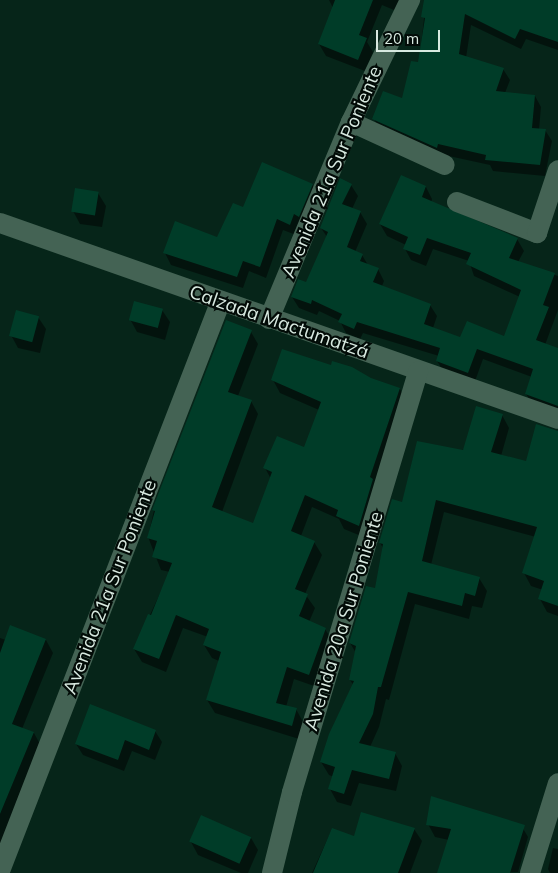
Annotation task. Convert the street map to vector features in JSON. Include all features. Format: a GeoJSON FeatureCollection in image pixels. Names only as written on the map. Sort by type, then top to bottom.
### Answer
{"type":"FeatureCollection","features":[{"type":"Feature","properties":{"kind":"street","name":"Avenida 21a Sur Poniente"},"geometry":{"type":"LineString","coordinates":[[269,319],[351,122],[410,0]]}},
{"type":"Feature","properties":{"kind":"street"},"geometry":{"type":"LineString","coordinates":[[351,122],[445,165]]}},
{"type":"Feature","properties":{"kind":"street"},"geometry":{"type":"LineString","coordinates":[[457,202],[537,233],[558,170]]}},
{"type":"Feature","properties":{"kind":"street","name":"Calzada Mactumatzá"},"geometry":{"type":"LineString","coordinates":[[0,223],[220,303],[558,418]]}},
{"type":"Feature","properties":{"kind":"street","name":"Avenida 21a Sur Poniente"},"geometry":{"type":"LineString","coordinates":[[0,871],[220,303]]}},
{"type":"Feature","properties":{"kind":"street","name":"Avenida 20a Sur Poniente"},"geometry":{"type":"LineString","coordinates":[[272,873],[292,792],[418,371]]}},
{"type":"Feature","properties":{"kind":"street"},"geometry":{"type":"LineString","coordinates":[[530,873],[550,834],[558,784]]}},
{"type":"Feature","properties":{"kind":"building"},"geometry":{"type":"Polygon","coordinates":[[[335,0],[373,0],[359,35],[367,38],[358,60],[318,44],[335,0]]]}},
{"type":"Feature","properties":{"kind":"building"},"geometry":{"type":"Polygon","coordinates":[[[424,0],[558,0],[558,42],[520,29],[515,39],[465,14],[459,54],[504,68],[496,91],[535,95],[532,128],[546,129],[540,165],[485,160],[486,155],[438,144],[437,148],[372,119],[383,91],[402,98],[411,61],[418,62],[425,18],[421,17],[424,0]]]}},
{"type":"Feature","properties":{"kind":"building"},"geometry":{"type":"Polygon","coordinates":[[[262,162],[313,184],[299,217],[294,214],[290,225],[277,219],[260,267],[243,261],[237,277],[163,253],[175,221],[217,237],[233,203],[243,207],[262,162]]]}},
{"type":"Feature","properties":{"kind":"building"},"geometry":{"type":"Polygon","coordinates":[[[401,175],[426,186],[422,197],[518,238],[509,258],[555,273],[543,305],[549,307],[536,340],[558,348],[558,406],[525,394],[533,369],[477,349],[468,373],[436,361],[440,348],[357,322],[354,329],[338,322],[342,314],[312,300],[311,304],[291,297],[298,279],[306,282],[328,232],[320,228],[340,178],[352,184],[342,204],[361,211],[347,247],[363,254],[360,261],[379,268],[373,282],[431,304],[424,324],[460,337],[467,321],[504,336],[521,290],[466,264],[471,253],[427,238],[420,255],[403,249],[408,237],[379,224],[401,175]]]}},
{"type":"Feature","properties":{"kind":"building"},"geometry":{"type":"Polygon","coordinates":[[[75,188],[99,192],[95,215],[71,212],[75,188]]]}},
{"type":"Feature","properties":{"kind":"building"},"geometry":{"type":"Polygon","coordinates":[[[134,301],[163,309],[158,328],[129,320],[134,301]]]}},
{"type":"Feature","properties":{"kind":"building"},"geometry":{"type":"Polygon","coordinates":[[[16,310],[39,316],[32,342],[9,336],[16,310]]]}},
{"type":"Feature","properties":{"kind":"building"},"geometry":{"type":"Polygon","coordinates":[[[226,320],[252,330],[228,392],[252,400],[212,507],[253,523],[272,472],[263,468],[277,436],[304,447],[321,402],[271,380],[282,349],[331,365],[332,361],[352,367],[371,378],[400,388],[370,477],[373,479],[359,526],[336,516],[338,510],[305,495],[291,531],[315,541],[295,589],[308,594],[299,616],[326,628],[309,675],[287,667],[276,703],[297,708],[292,726],[206,700],[221,652],[203,645],[209,629],[176,615],[159,659],[133,649],[148,614],[151,615],[172,563],[152,557],[157,541],[147,538],[155,511],[152,510],[226,320]]]}},
{"type":"Feature","properties":{"kind":"building"},"geometry":{"type":"Polygon","coordinates":[[[476,406],[503,414],[491,452],[526,461],[536,424],[558,431],[558,606],[538,599],[544,581],[522,573],[537,527],[436,500],[422,561],[480,577],[475,596],[465,593],[462,606],[408,592],[381,687],[378,687],[373,714],[359,743],[396,752],[389,779],[352,770],[344,794],[328,789],[335,767],[320,762],[329,734],[354,681],[349,680],[356,646],[349,643],[366,586],[375,588],[383,544],[379,543],[392,499],[402,502],[417,441],[463,450],[476,406]]]}},
{"type":"Feature","properties":{"kind":"building"},"geometry":{"type":"Polygon","coordinates":[[[10,625],[46,639],[12,724],[34,732],[0,814],[0,653],[10,625]]]}},
{"type":"Feature","properties":{"kind":"building"},"geometry":{"type":"Polygon","coordinates":[[[90,704],[156,730],[149,750],[125,740],[118,760],[75,744],[90,704]]]}},
{"type":"Feature","properties":{"kind":"building"},"geometry":{"type":"Polygon","coordinates":[[[431,796],[525,825],[510,873],[437,873],[451,829],[426,825],[431,796]]]}},
{"type":"Feature","properties":{"kind":"building"},"geometry":{"type":"Polygon","coordinates":[[[361,812],[415,828],[398,873],[313,873],[332,828],[354,836],[361,812]]]}},
{"type":"Feature","properties":{"kind":"building"},"geometry":{"type":"Polygon","coordinates":[[[201,815],[251,837],[239,864],[189,841],[201,815]]]}}]}
